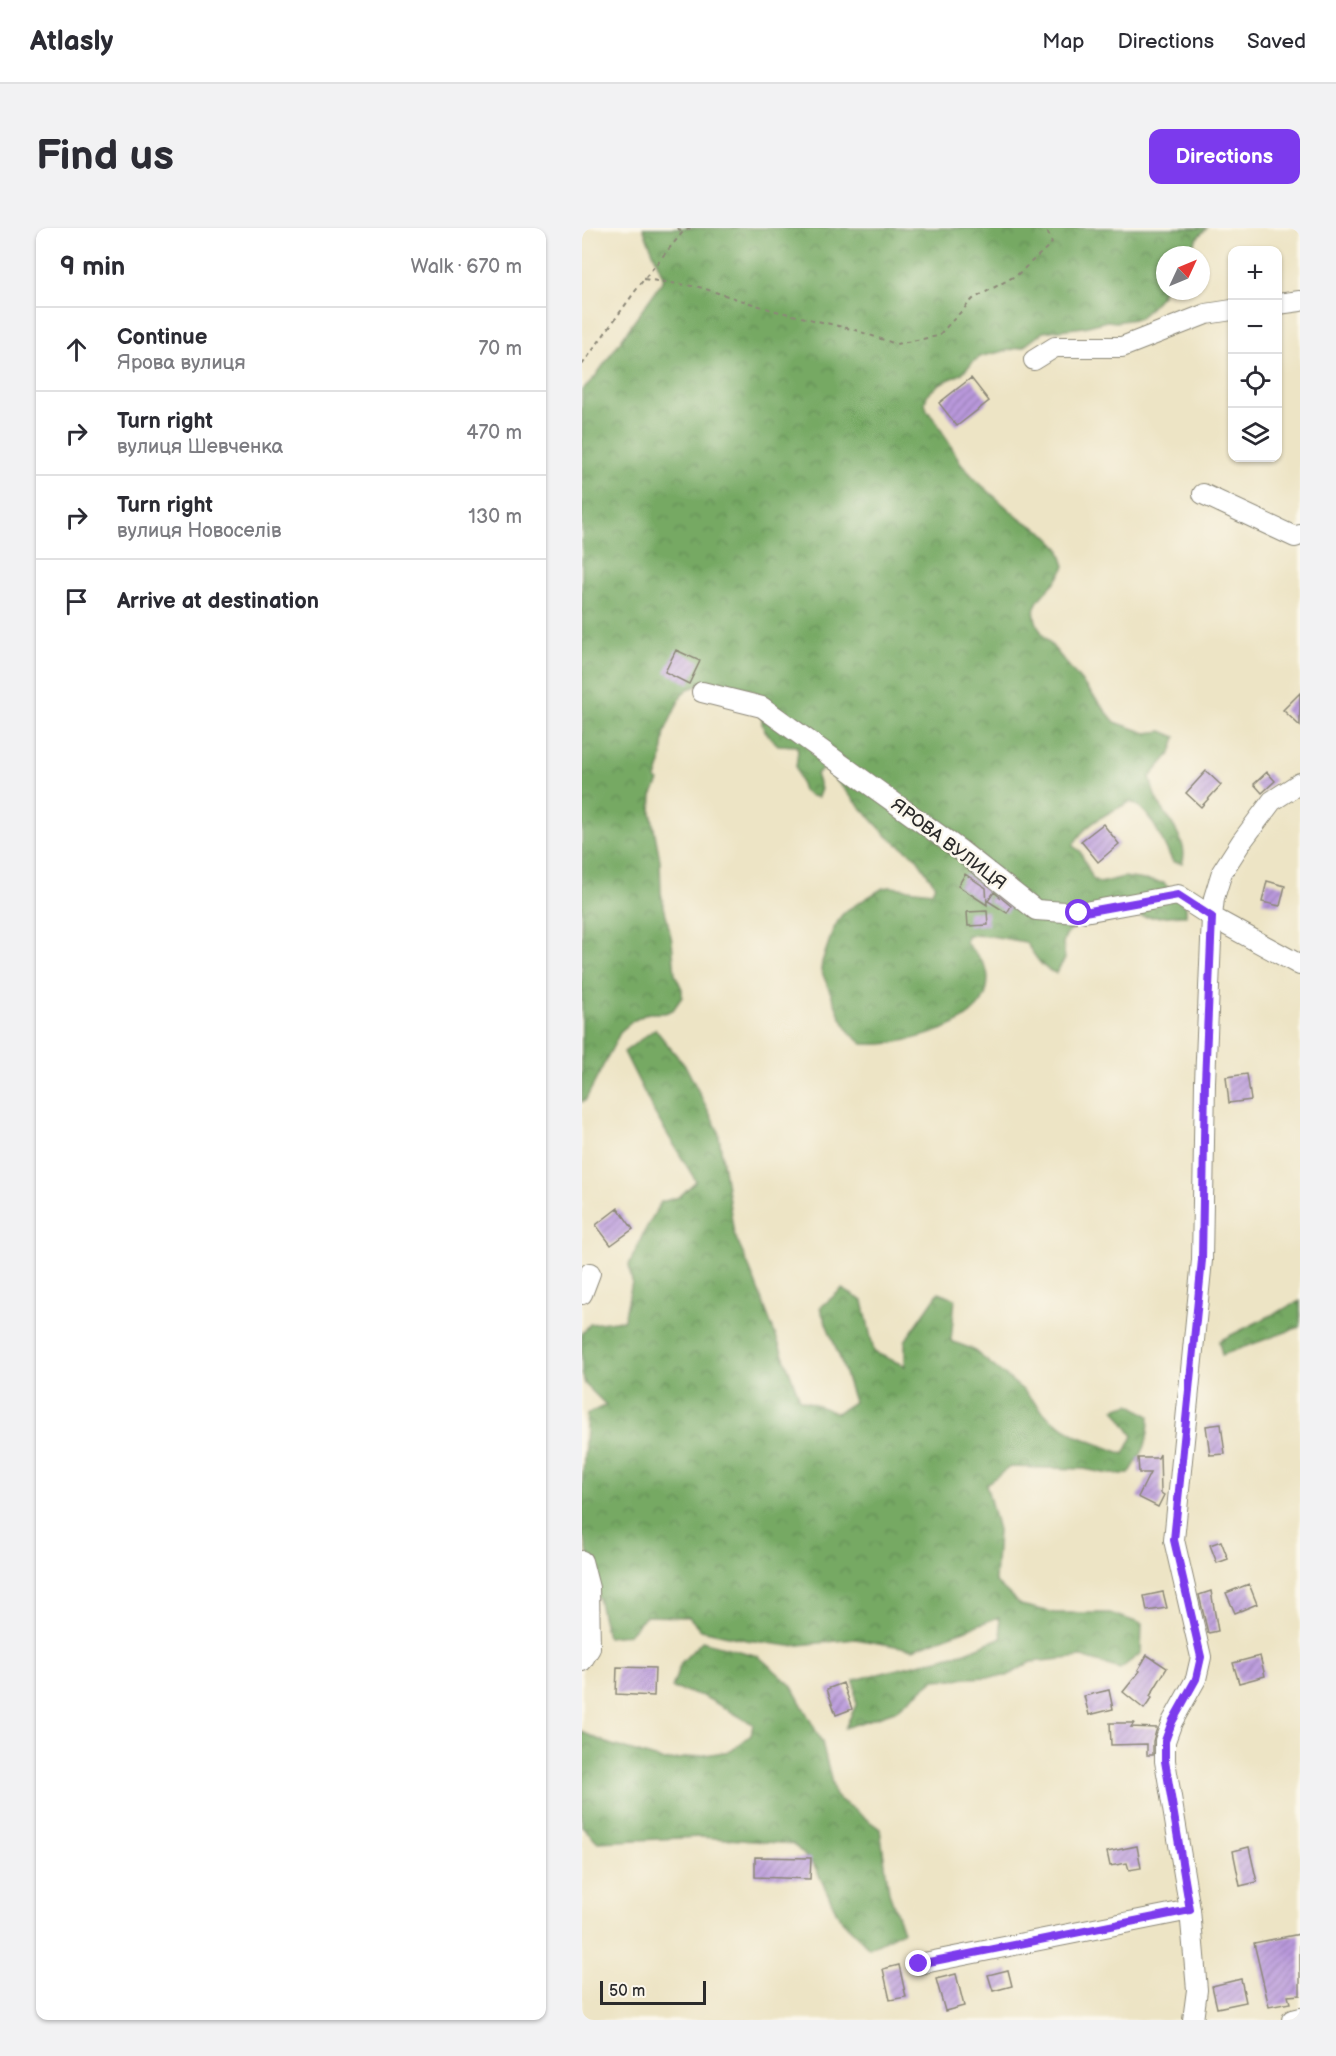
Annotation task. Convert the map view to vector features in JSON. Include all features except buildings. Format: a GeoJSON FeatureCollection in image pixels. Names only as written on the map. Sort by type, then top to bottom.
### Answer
{"type":"FeatureCollection","features":[{"type":"Feature","properties":{"kind":"street"},"geometry":{"type":"LineString","coordinates":[[1282,303],[1300,301]]}},
{"type":"Feature","properties":{"kind":"street"},"geometry":{"type":"LineString","coordinates":[[1034,360],[1055,347],[1122,347],[1206,314],[1228,311]]}},
{"type":"Feature","properties":{"kind":"street"},"geometry":{"type":"LineString","coordinates":[[1203,494],[1295,537],[1300,536]]}},
{"type":"Feature","properties":{"kind":"street","name":"ЯРОВА ВУЛИЦЯ"},"geometry":{"type":"LineString","coordinates":[[702,692],[762,707],[960,850],[1036,910],[1079,913],[1178,895],[1212,917],[1300,965]]}},
{"type":"Feature","properties":{"kind":"street"},"geometry":{"type":"LineString","coordinates":[[1193,2020],[1197,1990],[1190,1910],[1165,1761],[1165,1741],[1172,1722],[1196,1679],[1201,1657],[1174,1540],[1202,1260],[1205,1082],[1212,917],[1214,898],[1222,872],[1232,856],[1272,801],[1300,783]]}},
{"type":"Feature","properties":{"kind":"street"},"geometry":{"type":"LineString","coordinates":[[582,1294],[590,1273]]}},
{"type":"Feature","properties":{"kind":"street"},"geometry":{"type":"LineString","coordinates":[[582,1561],[589,1588],[590,1648],[582,1661]]}},
{"type":"Feature","properties":{"kind":"street"},"geometry":{"type":"LineString","coordinates":[[919,1964],[1190,1910]]}},
{"type":"Feature","properties":{"kind":"street"},"geometry":{"type":"LineString","coordinates":[[1292,2020],[1300,2018]]}},
{"type":"Feature","properties":{"kind":"path"},"geometry":{"type":"LineString","coordinates":[[678,228],[682,233]]}},
{"type":"Feature","properties":{"kind":"path"},"geometry":{"type":"LineString","coordinates":[[582,365],[644,279],[682,233],[691,228]]}},
{"type":"Feature","properties":{"kind":"path"},"geometry":{"type":"LineString","coordinates":[[644,279],[699,287],[772,310],[855,330],[896,344],[938,336],[973,298],[1017,275],[1052,243],[1046,228]]}},
{"type":"Feature","properties":{"kind":"green space"},"geometry":{"type":"Polygon","coordinates":[[[643,228],[1207,228],[1193,246],[1156,246],[1157,300],[1140,318],[1043,332],[1023,347],[982,356],[961,374],[939,384],[927,395],[925,403],[927,410],[962,465],[1020,519],[1042,531],[1059,548],[1065,566],[1038,600],[1034,612],[1043,635],[1115,722],[1146,733],[1162,731],[1176,737],[1171,753],[1150,777],[1156,797],[1180,839],[1184,856],[1182,863],[1173,862],[1150,819],[1137,805],[1130,802],[1090,825],[1073,846],[1080,851],[1093,879],[1100,883],[1124,877],[1164,883],[1186,907],[1186,915],[1138,916],[1073,929],[1066,935],[1063,943],[1065,959],[1056,973],[1042,965],[1025,942],[991,936],[967,935],[966,943],[987,971],[987,988],[982,1002],[970,1014],[936,1032],[896,1042],[863,1044],[850,1033],[841,1018],[821,970],[833,930],[847,910],[883,888],[932,892],[935,885],[916,857],[888,837],[823,769],[816,774],[821,789],[818,797],[810,796],[803,791],[796,767],[798,750],[796,746],[778,745],[766,732],[762,723],[762,701],[756,693],[711,681],[688,689],[682,694],[665,731],[661,763],[656,779],[659,781],[652,796],[651,812],[660,860],[661,893],[672,941],[675,974],[682,989],[682,997],[673,1010],[665,1013],[648,1013],[621,1031],[585,1101],[582,1102],[582,390],[595,377],[664,279],[643,228]]]}},
{"type":"Feature","properties":{"kind":"green space"},"geometry":{"type":"Polygon","coordinates":[[[655,1029],[686,1067],[718,1130],[734,1234],[750,1269],[800,1399],[837,1413],[854,1402],[820,1308],[842,1289],[863,1301],[874,1352],[905,1366],[905,1341],[939,1292],[955,1299],[951,1341],[972,1349],[1023,1390],[1049,1418],[1077,1436],[1124,1454],[1133,1436],[1114,1409],[1130,1404],[1149,1416],[1145,1446],[1129,1474],[1109,1474],[1084,1469],[1010,1467],[986,1484],[998,1530],[995,1581],[1021,1605],[1055,1613],[1110,1613],[1142,1624],[1141,1653],[1120,1669],[1082,1657],[1031,1662],[1007,1676],[934,1680],[895,1711],[845,1728],[856,1705],[854,1680],[966,1652],[1002,1637],[999,1617],[913,1649],[855,1639],[790,1646],[746,1640],[701,1630],[689,1617],[646,1616],[628,1635],[607,1637],[582,1534],[582,1489],[587,1414],[606,1405],[585,1384],[582,1372],[582,1334],[590,1324],[624,1320],[632,1282],[629,1265],[644,1232],[661,1202],[679,1197],[696,1181],[655,1114],[624,1052],[655,1029]]]}},
{"type":"Feature","properties":{"kind":"green space"},"geometry":{"type":"Polygon","coordinates":[[[1300,1301],[1300,1327],[1222,1355],[1219,1341],[1300,1301]]]}},
{"type":"Feature","properties":{"kind":"green space"},"geometry":{"type":"Polygon","coordinates":[[[702,1641],[758,1656],[791,1685],[822,1742],[835,1796],[880,1829],[889,1892],[903,1931],[869,1948],[839,1917],[814,1865],[793,1844],[700,1837],[598,1842],[582,1826],[582,1732],[609,1744],[665,1761],[731,1751],[751,1735],[753,1724],[703,1696],[672,1688],[681,1663],[702,1641]]]}},
{"type":"Feature","properties":{"kind":"route"},"geometry":{"type":"LineString","coordinates":[[919,1964],[1190,1910],[1165,1761],[1165,1741],[1172,1722],[1196,1679],[1201,1657],[1174,1540],[1202,1260],[1205,1082],[1212,917],[1178,895],[1079,913]]}}]}
